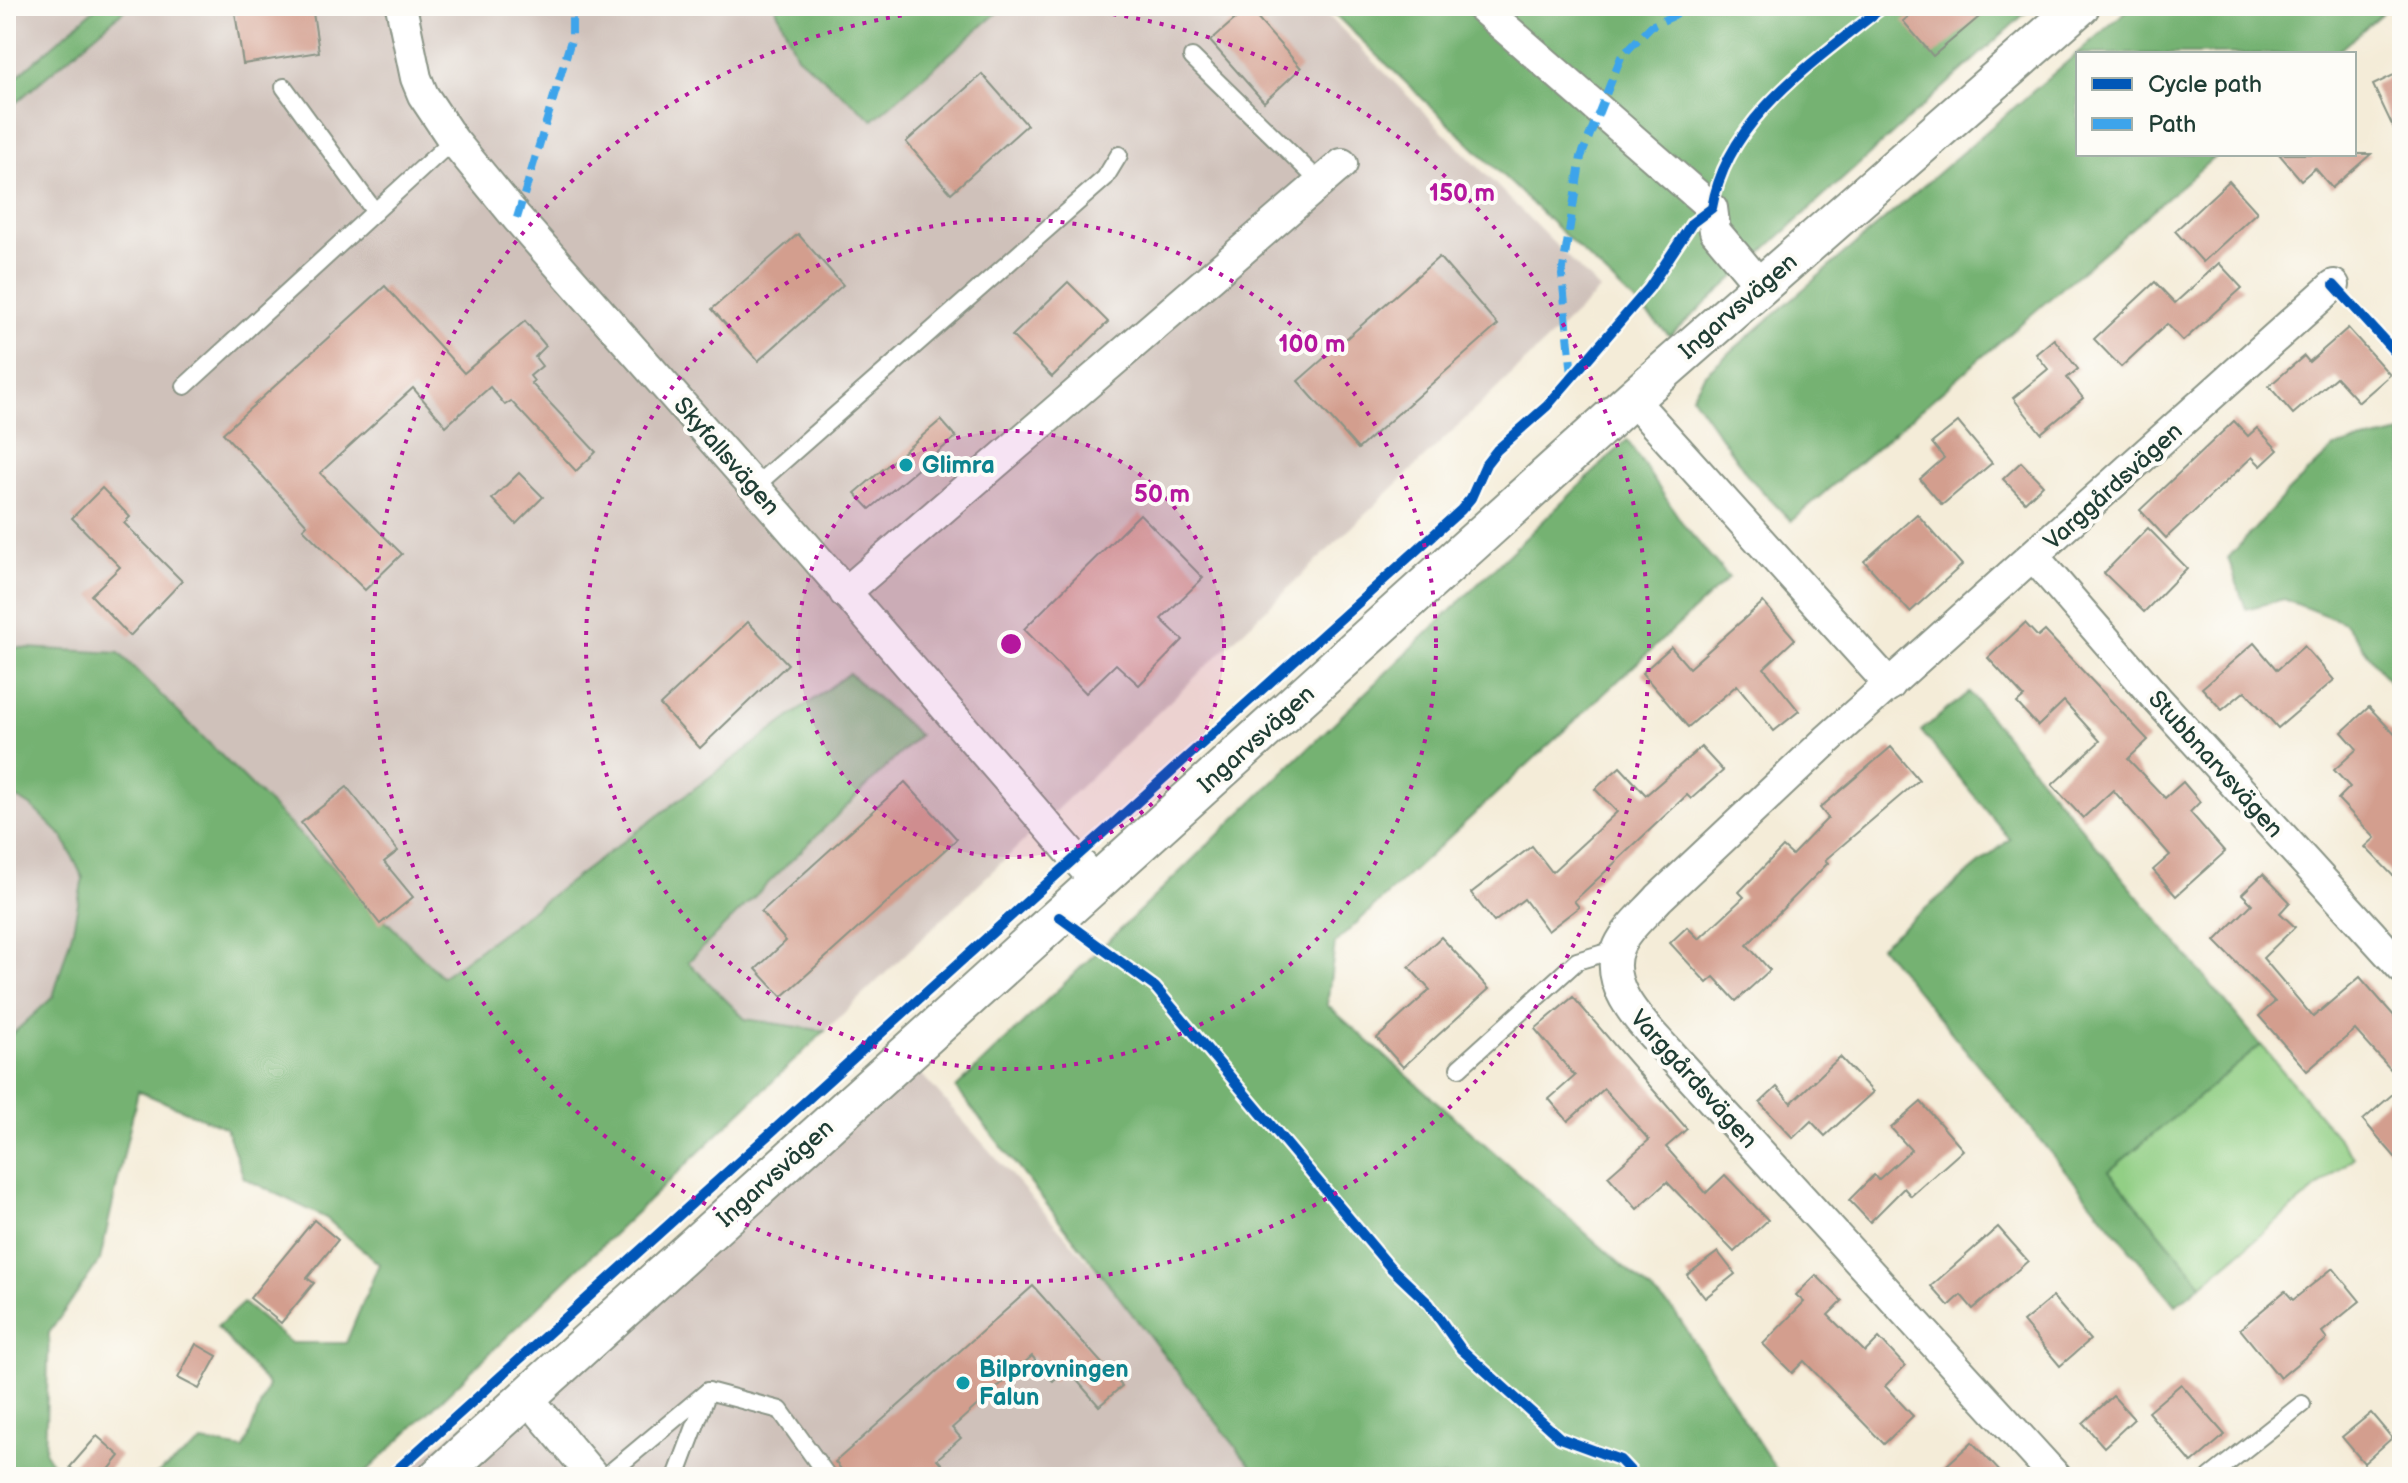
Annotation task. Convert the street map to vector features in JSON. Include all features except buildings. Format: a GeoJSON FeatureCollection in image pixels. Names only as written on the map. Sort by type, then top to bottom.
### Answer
{"type":"FeatureCollection","features":[{"type":"Feature","properties":{"kind":"street","name":"Skyfallsvägen"},"geometry":{"type":"LineString","coordinates":[[401,6],[416,78],[423,95],[453,140],[527,230],[1097,883]]}},
{"type":"Feature","properties":{"kind":"street"},"geometry":{"type":"LineString","coordinates":[[1480,6],[1712,208],[1715,231],[1761,286]]}},
{"type":"Feature","properties":{"kind":"street","name":"Ingarvsvägen"},"geometry":{"type":"LineString","coordinates":[[438,1477],[1632,399],[2080,6]]}},
{"type":"Feature","properties":{"kind":"street"},"geometry":{"type":"LineString","coordinates":[[845,593],[1331,173]]}},
{"type":"Feature","properties":{"kind":"street","name":"Varggårdsvägen"},"geometry":{"type":"LineString","coordinates":[[2056,1477],[1631,1008],[1615,972],[1617,949],[1659,898],[2334,285]]}},
{"type":"Feature","properties":{"kind":"street"},"geometry":{"type":"LineString","coordinates":[[1632,399],[1890,685]]}},
{"type":"Feature","properties":{"kind":"street","name":"Stubbnarvsvägen"},"geometry":{"type":"LineString","coordinates":[[2034,557],[2157,699],[2402,968]]}},
{"type":"Feature","properties":{"kind":"street"},"geometry":{"type":"LineString","coordinates":[[527,1397],[594,1477]]}},
{"type":"Feature","properties":{"kind":"lane"},"geometry":{"type":"LineString","coordinates":[[1192,57],[1331,173]]}},
{"type":"Feature","properties":{"kind":"lane"},"geometry":{"type":"LineString","coordinates":[[284,87],[375,212]]}},
{"type":"Feature","properties":{"kind":"lane"},"geometry":{"type":"LineString","coordinates":[[185,386],[453,140]]}},
{"type":"Feature","properties":{"kind":"lane"},"geometry":{"type":"LineString","coordinates":[[754,487],[1105,178],[1119,155]]}},
{"type":"Feature","properties":{"kind":"lane"},"geometry":{"type":"LineString","coordinates":[[1459,1068],[1577,961],[1617,949]]}},
{"type":"Feature","properties":{"kind":"lane"},"geometry":{"type":"LineString","coordinates":[[605,1477],[708,1391]]}},
{"type":"Feature","properties":{"kind":"lane"},"geometry":{"type":"LineString","coordinates":[[676,1477],[708,1391]]}},
{"type":"Feature","properties":{"kind":"lane"},"geometry":{"type":"LineString","coordinates":[[708,1391],[780,1410],[828,1477]]}},
{"type":"Feature","properties":{"kind":"lane"},"geometry":{"type":"LineString","coordinates":[[2210,1477],[2302,1404]]}},
{"type":"Feature","properties":{"kind":"shaded area"},"geometry":{"type":"Polygon","coordinates":[[[6,6],[1319,6],[1600,290],[825,1031],[442,977],[120,653],[6,647],[6,6]]]}},
{"type":"Feature","properties":{"kind":"shaded area"},"geometry":{"type":"Polygon","coordinates":[[[6,791],[32,807],[63,837],[83,878],[73,929],[53,997],[6,1041],[6,791]]]}},
{"type":"Feature","properties":{"kind":"shaded area"},"geometry":{"type":"Polygon","coordinates":[[[907,1058],[1272,1468],[1273,1477],[399,1477],[907,1058]]]}},
{"type":"Feature","properties":{"kind":"green space"},"geometry":{"type":"Polygon","coordinates":[[[98,6],[129,6],[6,111],[6,86],[98,6]]]}},
{"type":"Feature","properties":{"kind":"green space"},"geometry":{"type":"Polygon","coordinates":[[[775,6],[1005,6],[873,120],[797,56],[775,6]]]}},
{"type":"Feature","properties":{"kind":"green space"},"geometry":{"type":"Polygon","coordinates":[[[1326,6],[2033,6],[1670,336],[1326,6]]]}},
{"type":"Feature","properties":{"kind":"green space"},"geometry":{"type":"Polygon","coordinates":[[[2132,6],[2390,6],[2337,52],[2079,52],[2132,6]]]}},
{"type":"Feature","properties":{"kind":"green space"},"geometry":{"type":"Polygon","coordinates":[[[2076,54],[2076,156],[2216,156],[1791,521],[1749,477],[1692,396],[1705,374],[2076,54]]]}},
{"type":"Feature","properties":{"kind":"green space"},"geometry":{"type":"Polygon","coordinates":[[[2402,433],[2402,699],[2345,623],[2284,599],[2246,609],[2228,558],[2289,491],[2335,447],[2402,433]]]}},
{"type":"Feature","properties":{"kind":"green space"},"geometry":{"type":"Polygon","coordinates":[[[1627,440],[1685,527],[1729,578],[1335,943],[1327,1005],[1674,1311],[1781,1477],[1252,1477],[1250,1465],[956,1088],[1627,440]]]}},
{"type":"Feature","properties":{"kind":"green space"},"geometry":{"type":"Polygon","coordinates":[[[6,647],[119,653],[442,977],[849,673],[919,735],[688,962],[745,1019],[825,1031],[361,1477],[153,1477],[202,1442],[244,1449],[268,1385],[217,1327],[243,1303],[291,1343],[346,1343],[379,1264],[326,1218],[244,1178],[226,1128],[138,1091],[100,1260],[49,1333],[45,1453],[61,1477],[6,1477],[6,1040],[53,997],[73,929],[83,878],[63,837],[32,807],[6,791],[6,647]]]}},
{"type":"Feature","properties":{"kind":"green space"},"geometry":{"type":"Polygon","coordinates":[[[1969,692],[2261,1045],[2109,1171],[2202,1284],[2176,1305],[1880,946],[2010,839],[1921,731],[1969,692]]]}},
{"type":"Feature","properties":{"kind":"green space"},"geometry":{"type":"Polygon","coordinates":[[[2261,1045],[2354,1157],[2202,1284],[2109,1171],[2261,1045]]]}},
{"type":"Feature","properties":{"kind":"marked path"},"geometry":{"type":"LineString","coordinates":[[517,218],[572,37],[572,6]]}},
{"type":"Feature","properties":{"kind":"marked path"},"geometry":{"type":"LineString","coordinates":[[1572,375],[1562,275],[1581,157],[1621,57],[1651,26],[1696,6]]}},
{"type":"Feature","properties":{"kind":"cycle path"},"geometry":{"type":"LineString","coordinates":[[389,1477],[1461,510],[1471,498],[1486,464],[1497,450],[1547,406],[1649,288],[1692,223],[1712,208],[1721,175],[1755,118],[1804,70],[1884,6]]}},
{"type":"Feature","properties":{"kind":"cycle path"},"geometry":{"type":"LineString","coordinates":[[2334,285],[2402,360]]}},
{"type":"Feature","properties":{"kind":"cycle path"},"geometry":{"type":"LineString","coordinates":[[1059,917],[1155,987],[1390,1267],[1429,1304],[1461,1349],[1560,1438],[1620,1460],[1636,1477]]}},
{"type":"Feature","properties":{"kind":"place","name":"Glimra"},"geometry":{"type":"Point","coordinates":[906,465]}},
{"type":"Feature","properties":{"kind":"place","name":"Bilprovningen Falun"},"geometry":{"type":"Point","coordinates":[963,1383]}}]}
